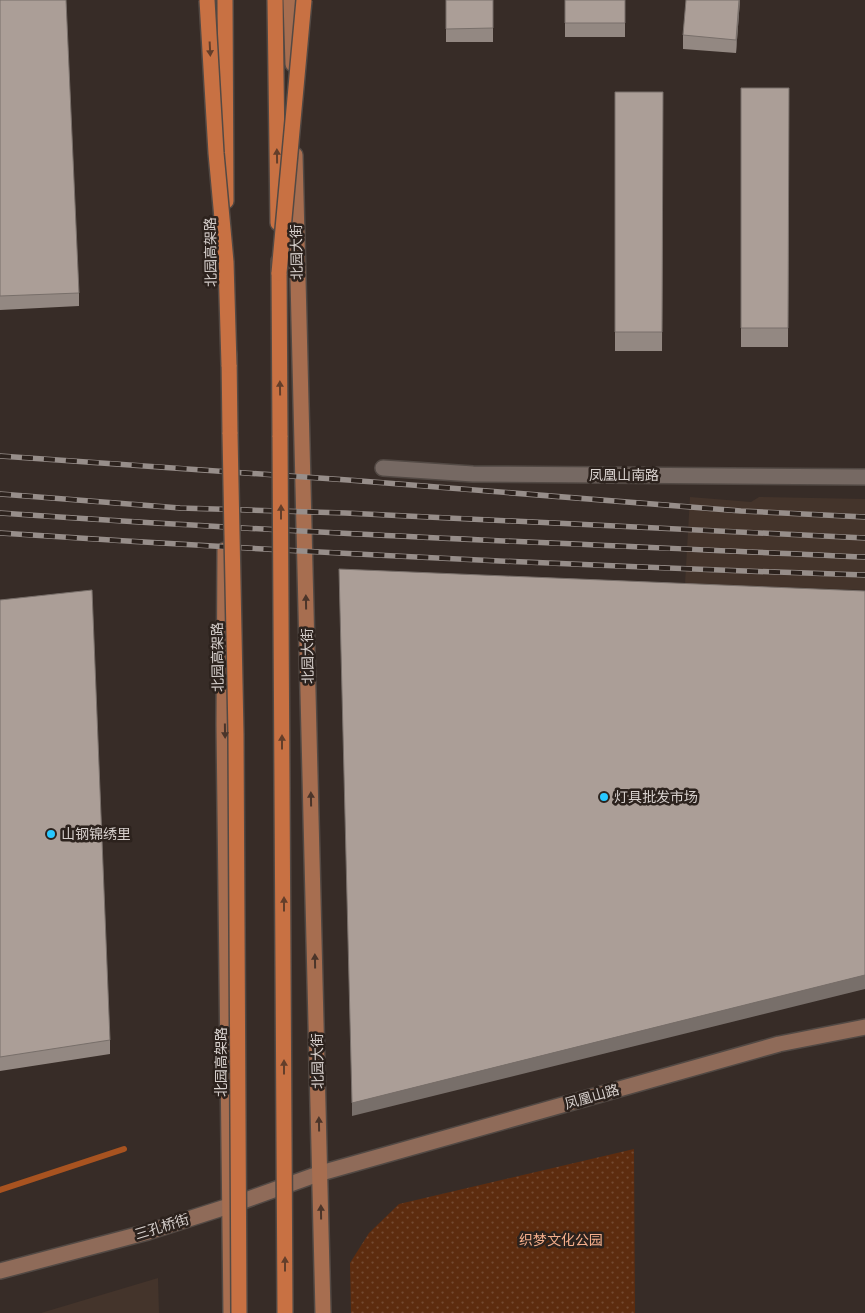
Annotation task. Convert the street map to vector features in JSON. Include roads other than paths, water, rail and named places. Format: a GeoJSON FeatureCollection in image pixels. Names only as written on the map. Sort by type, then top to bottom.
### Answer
{"type":"FeatureCollection","features":[{"type":"Feature","properties":{"kind":"highway"},"geometry":{"type":"LineString","coordinates":[[207,0],[216,153],[226,262],[229,365]]}},
{"type":"Feature","properties":{"kind":"highway","name":"北园高架路"},"geometry":{"type":"LineString","coordinates":[[223,0],[236,734],[239,1313]]}},
{"type":"Feature","properties":{"kind":"highway"},"geometry":{"type":"LineString","coordinates":[[275,0],[279,273],[285,1313]]}},
{"type":"Feature","properties":{"kind":"highway"},"geometry":{"type":"LineString","coordinates":[[279,273],[304,0]]}},
{"type":"Feature","properties":{"kind":"main road"},"geometry":{"type":"LineString","coordinates":[[223,0],[226,407],[224,724],[229,1014],[231,1313]]}},
{"type":"Feature","properties":{"kind":"main road","name":"北园大街"},"geometry":{"type":"LineString","coordinates":[[291,0],[323,1313]]}},
{"type":"Feature","properties":{"kind":"main road","name":"凤凰山路"},"geometry":{"type":"LineString","coordinates":[[320,1173],[779,1044],[865,1027]]}},
{"type":"Feature","properties":{"kind":"main road","name":"三孔桥街"},"geometry":{"type":"LineString","coordinates":[[0,1271],[148,1232],[229,1206],[320,1173]]}},
{"type":"Feature","properties":{"kind":"street","name":"凤凰山南路"},"geometry":{"type":"LineString","coordinates":[[383,468],[473,474],[865,477]]}},
{"type":"Feature","properties":{"kind":"waterway"},"geometry":{"type":"LineString","coordinates":[[0,1190],[124,1149]]}},
{"type":"Feature","properties":{"kind":"railway"},"geometry":{"type":"LineString","coordinates":[[0,456],[348,480],[741,511],[865,517]]}},
{"type":"Feature","properties":{"kind":"railway"},"geometry":{"type":"LineString","coordinates":[[0,494],[180,508],[345,513],[865,538]]}},
{"type":"Feature","properties":{"kind":"railway"},"geometry":{"type":"LineString","coordinates":[[0,513],[324,532],[865,557]]}},
{"type":"Feature","properties":{"kind":"railway"},"geometry":{"type":"LineString","coordinates":[[0,533],[432,558],[865,575]]}},
{"type":"Feature","properties":{"kind":"place","name":"灯具批发市场"},"geometry":{"type":"Point","coordinates":[604,797]}},
{"type":"Feature","properties":{"kind":"place","name":"山钢锦绣里"},"geometry":{"type":"Point","coordinates":[51,834]}},
{"type":"Feature","properties":{"kind":"park label","name":"织梦文化公园"},"geometry":{"type":"Point","coordinates":[561,1240]}}]}
